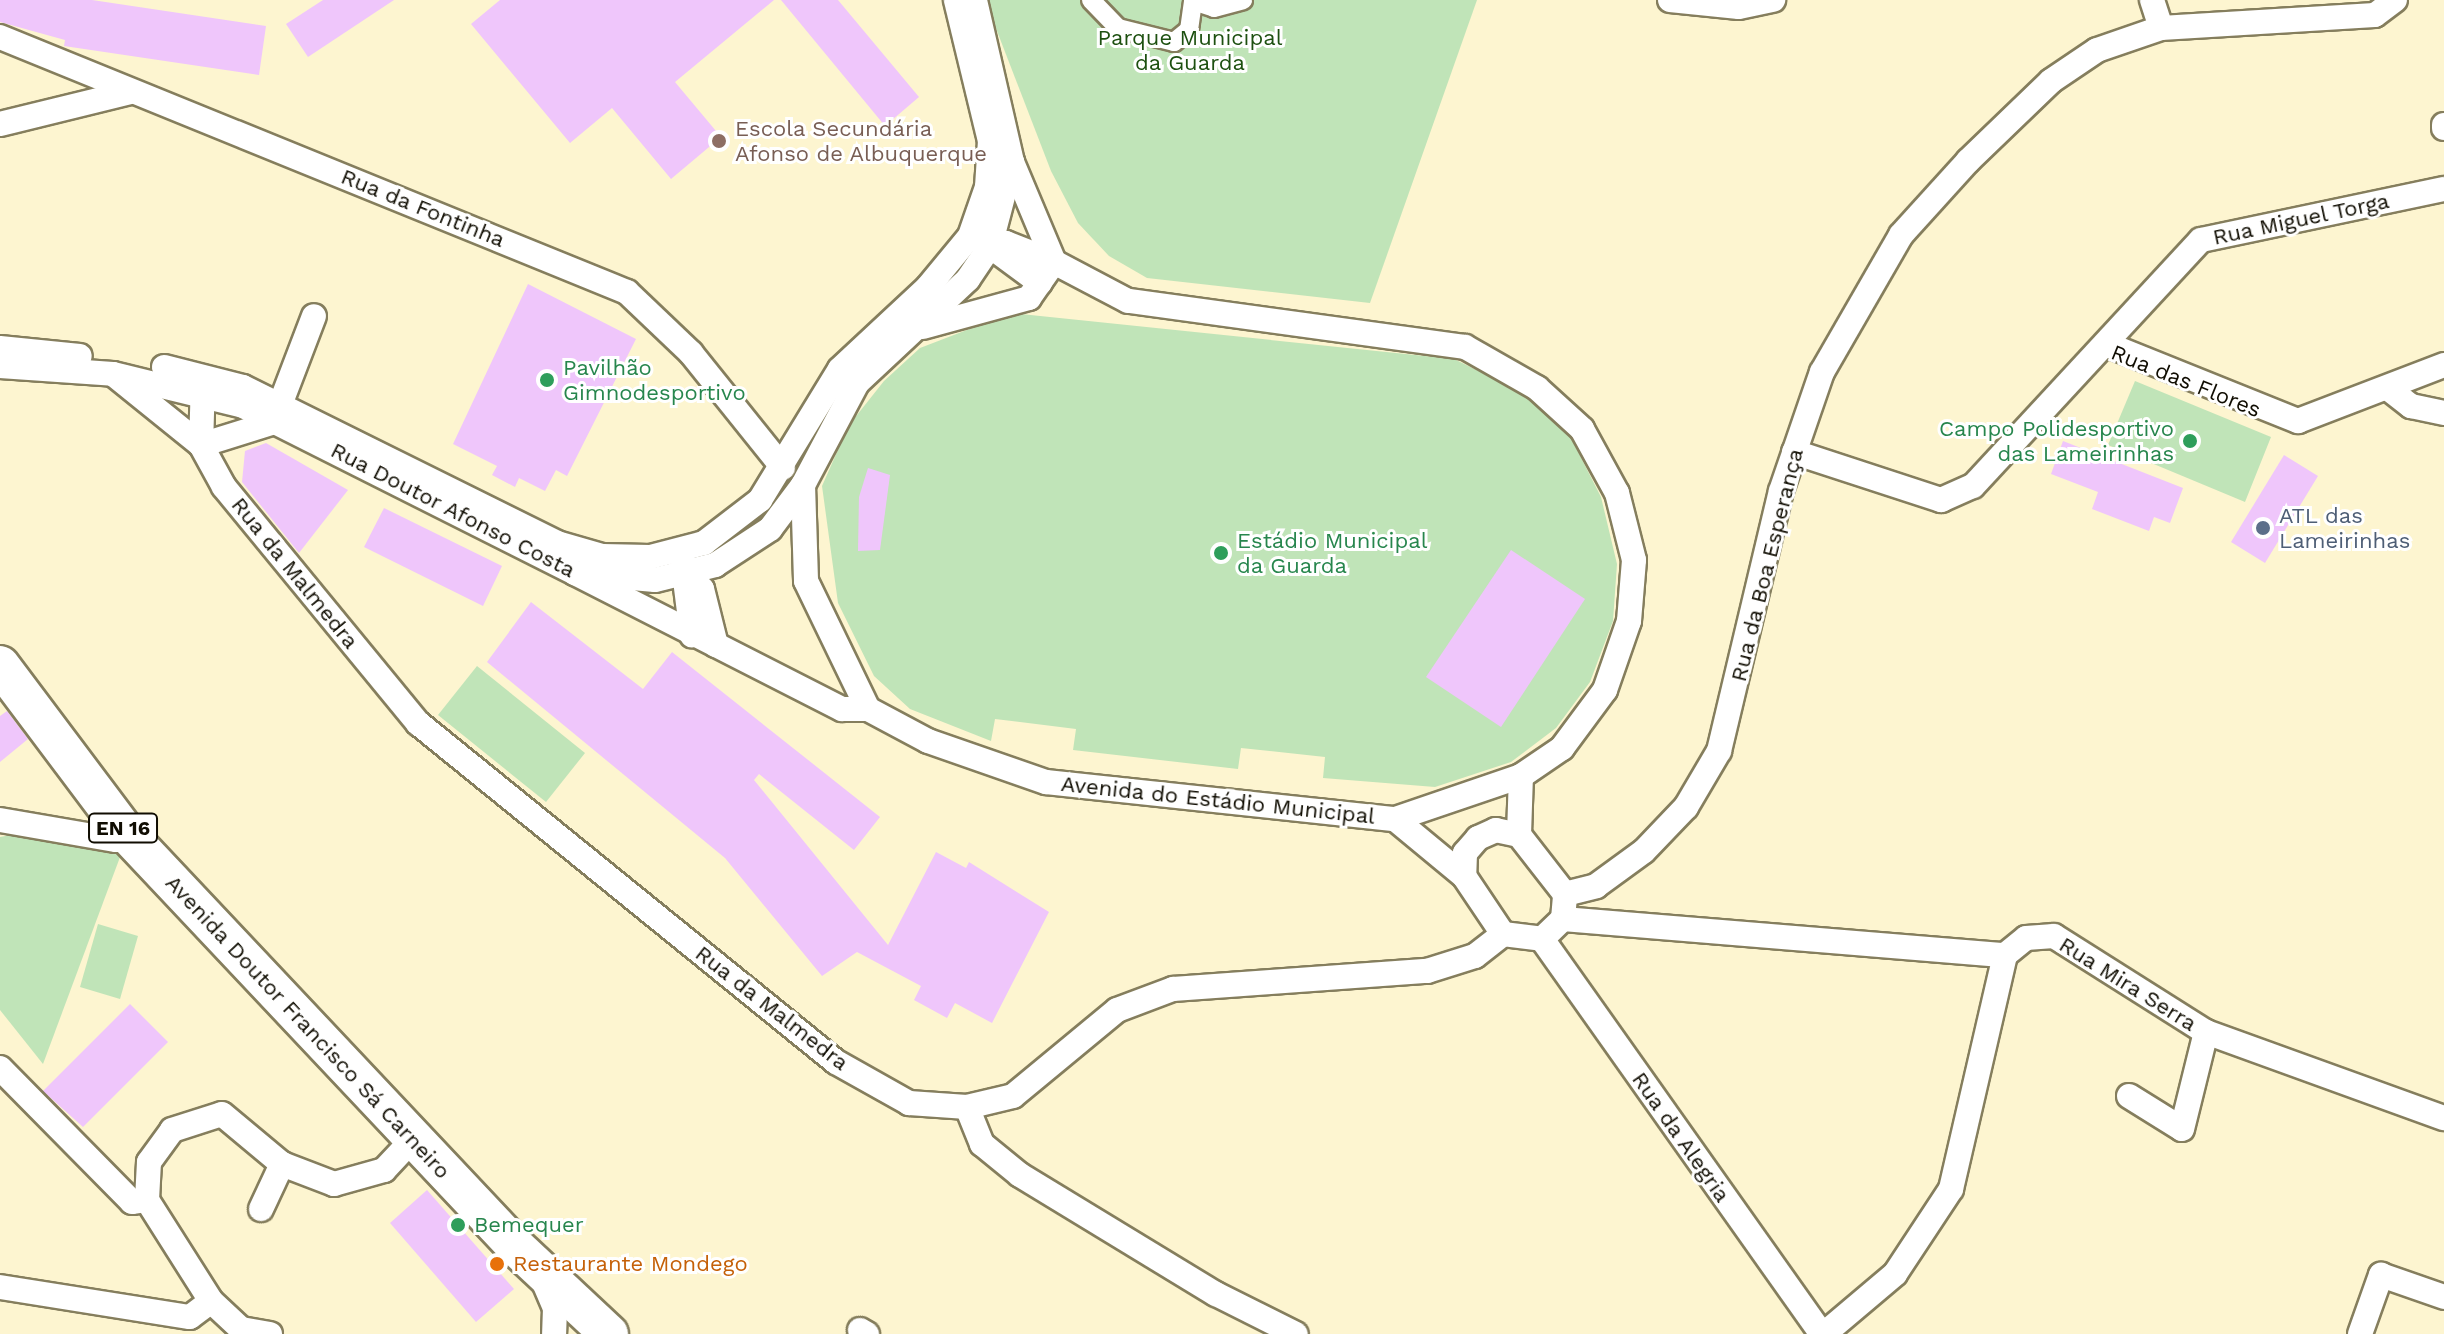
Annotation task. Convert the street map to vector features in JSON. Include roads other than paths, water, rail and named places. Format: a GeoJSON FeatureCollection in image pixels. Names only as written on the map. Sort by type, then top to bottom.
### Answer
{"type":"FeatureCollection","features":[{"type":"Feature","properties":{"kind":"main road","name":"Avenida Doutor Francisco Sá Carneiro"},"geometry":{"type":"LineString","coordinates":[[0,665],[127,834],[537,1267],[587,1324]]}},
{"type":"Feature","properties":{"kind":"street","name":"Rua Doutor Afonso Costa"},"geometry":{"type":"LineString","coordinates":[[0,348],[202,383],[279,413],[557,543],[602,556],[679,551],[731,526],[783,468],[840,369],[980,241],[990,141],[956,0]]}},
{"type":"Feature","properties":{"kind":"street","name":"Rua Doutor Afonso Costa"},"geometry":{"type":"LineString","coordinates":[[279,413],[575,573],[613,581],[686,575],[742,552],[803,485],[857,383],[917,329],[980,241],[1012,162],[975,0]]}},
{"type":"Feature","properties":{"kind":"street"},"geometry":{"type":"LineString","coordinates":[[1091,0],[1118,28],[1174,42],[1189,30],[1193,1],[1214,8],[1243,0]]}},
{"type":"Feature","properties":{"kind":"street"},"geometry":{"type":"LineString","coordinates":[[1670,0],[1739,7],[1773,0]]}},
{"type":"Feature","properties":{"kind":"street"},"geometry":{"type":"LineString","coordinates":[[2152,0],[2161,28]]}},
{"type":"Feature","properties":{"kind":"street","name":"Rua da Boa Esperança"},"geometry":{"type":"LineString","coordinates":[[1565,894],[1596,886],[1644,851],[1686,807],[1719,751],[1794,452],[1822,372],[1901,235],[2051,81],[2097,50],[2161,28],[2375,15],[2395,0]]}},
{"type":"Feature","properties":{"kind":"street","name":"Rua da Fontinha"},"geometry":{"type":"LineString","coordinates":[[0,37],[627,292],[691,353],[783,468]]}},
{"type":"Feature","properties":{"kind":"street"},"geometry":{"type":"LineString","coordinates":[[0,124],[130,92]]}},
{"type":"Feature","properties":{"kind":"street"},"geometry":{"type":"LineString","coordinates":[[917,329],[1029,298],[1054,262],[1012,162]]}},
{"type":"Feature","properties":{"kind":"street","name":"Rua Miguel Torga"},"geometry":{"type":"LineString","coordinates":[[2106,344],[2201,240],[2444,189]]}},
{"type":"Feature","properties":{"kind":"street","name":"Avenida do Estádio Municipal"},"geometry":{"type":"LineString","coordinates":[[575,573],[842,709],[868,709],[928,741],[1046,782],[1395,819],[1521,776],[1562,748],[1605,690],[1629,621],[1634,560],[1617,493],[1582,429],[1537,388],[1465,347],[1128,301],[1054,262],[1006,243],[980,241]]}},
{"type":"Feature","properties":{"kind":"street"},"geometry":{"type":"LineString","coordinates":[[980,241],[1040,283]]}},
{"type":"Feature","properties":{"kind":"street"},"geometry":{"type":"LineString","coordinates":[[201,445],[279,413],[314,316]]}},
{"type":"Feature","properties":{"kind":"street","name":"Rua das Flores"},"geometry":{"type":"LineString","coordinates":[[1794,452],[1941,500],[1973,486],[2106,344],[2298,421],[2389,389],[2444,365]]}},
{"type":"Feature","properties":{"kind":"street","name":"Rua Doutor Afonso Costa"},"geometry":{"type":"LineString","coordinates":[[0,366],[202,383]]}},
{"type":"Feature","properties":{"kind":"street"},"geometry":{"type":"LineString","coordinates":[[113,374],[179,432],[201,445]]}},
{"type":"Feature","properties":{"kind":"street"},"geometry":{"type":"LineString","coordinates":[[201,445],[206,410],[202,383]]}},
{"type":"Feature","properties":{"kind":"street"},"geometry":{"type":"LineString","coordinates":[[179,432],[202,383]]}},
{"type":"Feature","properties":{"kind":"street"},"geometry":{"type":"LineString","coordinates":[[2389,389],[2411,406],[2444,413]]}},
{"type":"Feature","properties":{"kind":"street","name":"Rua da Malmedra"},"geometry":{"type":"LineString","coordinates":[[201,445],[224,487],[418,723],[836,1062],[909,1103],[967,1107],[1013,1096],[1117,1010],[1162,993],[1427,971],[1475,956],[1503,934]]}},
{"type":"Feature","properties":{"kind":"street"},"geometry":{"type":"LineString","coordinates":[[803,485],[806,581],[868,709]]}},
{"type":"Feature","properties":{"kind":"street"},"geometry":{"type":"LineString","coordinates":[[679,551],[686,575],[682,593],[692,635]]}},
{"type":"Feature","properties":{"kind":"street"},"geometry":{"type":"LineString","coordinates":[[686,575],[702,589],[716,645]]}},
{"type":"Feature","properties":{"kind":"street"},"geometry":{"type":"LineString","coordinates":[[1519,835],[1521,776]]}},
{"type":"Feature","properties":{"kind":"street"},"geometry":{"type":"LineString","coordinates":[[1395,819],[1464,876],[1503,934],[1542,939],[1563,919],[1565,894],[1519,835],[1496,830],[1478,838],[1465,853],[1464,876]]}},
{"type":"Feature","properties":{"kind":"street"},"geometry":{"type":"LineString","coordinates":[[0,820],[116,840],[127,834]]}},
{"type":"Feature","properties":{"kind":"street"},"geometry":{"type":"LineString","coordinates":[[1563,919],[2005,955],[1951,1189],[1895,1274],[1823,1334]]}},
{"type":"Feature","properties":{"kind":"street","name":"Rua Mira Serra"},"geometry":{"type":"LineString","coordinates":[[2005,955],[2026,938],[2054,936],[2206,1032],[2444,1118]]}},
{"type":"Feature","properties":{"kind":"street","name":"Rua da Alegria"},"geometry":{"type":"LineString","coordinates":[[1542,939],[1823,1334]]}},
{"type":"Feature","properties":{"kind":"street"},"geometry":{"type":"LineString","coordinates":[[2129,1096],[2182,1129],[2206,1032]]}},
{"type":"Feature","properties":{"kind":"street"},"geometry":{"type":"LineString","coordinates":[[0,1068],[132,1202],[147,1200]]}},
{"type":"Feature","properties":{"kind":"street"},"geometry":{"type":"LineString","coordinates":[[967,1107],[982,1144],[1020,1175],[1278,1330]]}},
{"type":"Feature","properties":{"kind":"street"},"geometry":{"type":"LineString","coordinates":[[270,1334],[241,1329],[211,1301],[147,1200],[149,1162],[172,1130],[222,1114],[282,1164],[334,1184],[384,1170],[413,1139]]}},
{"type":"Feature","properties":{"kind":"street"},"geometry":{"type":"LineString","coordinates":[[261,1209],[282,1164]]}},
{"type":"Feature","properties":{"kind":"street"},"geometry":{"type":"LineString","coordinates":[[2360,1334],[2381,1275],[2444,1297]]}},
{"type":"Feature","properties":{"kind":"street"},"geometry":{"type":"LineString","coordinates":[[0,1287],[190,1317],[211,1301]]}},
{"type":"Feature","properties":{"kind":"street"},"geometry":{"type":"LineString","coordinates":[[554,1334],[587,1324]]}},
{"type":"Feature","properties":{"kind":"place","name":"Escola Secundária Afonso de Albuquerque"},"geometry":{"type":"Point","coordinates":[719,141]}},
{"type":"Feature","properties":{"kind":"place","name":"Pavilhão Gimnodesportivo"},"geometry":{"type":"Point","coordinates":[547,380]}},
{"type":"Feature","properties":{"kind":"place","name":"Campo Polidesportivo das Lameirinhas"},"geometry":{"type":"Point","coordinates":[2190,441]}},
{"type":"Feature","properties":{"kind":"place","name":"ATL das Lameirinhas"},"geometry":{"type":"Point","coordinates":[2263,528]}},
{"type":"Feature","properties":{"kind":"place","name":"Estádio Municipal da Guarda"},"geometry":{"type":"Point","coordinates":[1221,553]}},
{"type":"Feature","properties":{"kind":"place","name":"Bemequer"},"geometry":{"type":"Point","coordinates":[458,1225]}},
{"type":"Feature","properties":{"kind":"place","name":"Restaurante Mondego"},"geometry":{"type":"Point","coordinates":[497,1264]}},
{"type":"Feature","properties":{"kind":"park label","name":"Parque Municipal da Guarda"},"geometry":{"type":"Point","coordinates":[1190,50]}}]}
